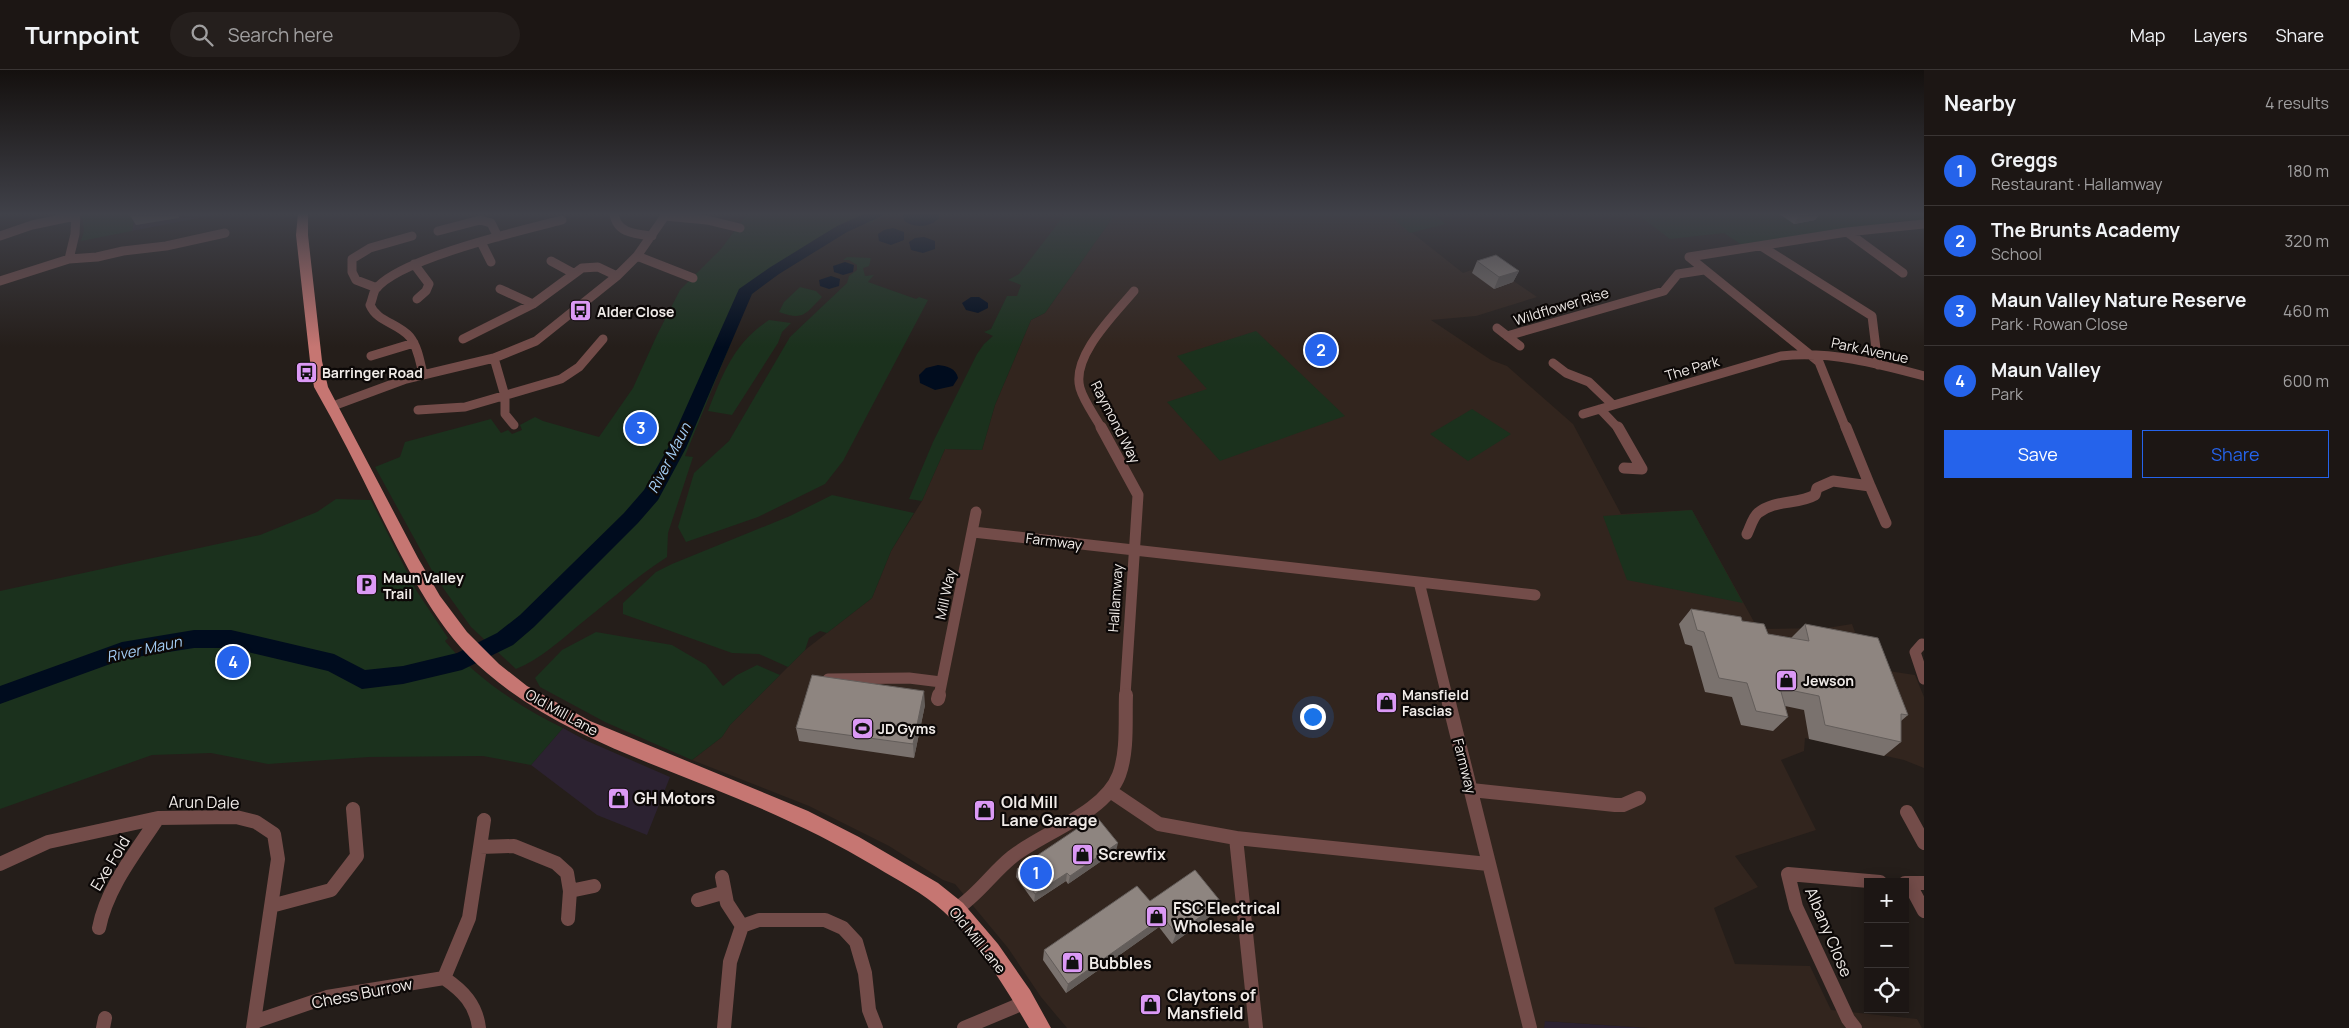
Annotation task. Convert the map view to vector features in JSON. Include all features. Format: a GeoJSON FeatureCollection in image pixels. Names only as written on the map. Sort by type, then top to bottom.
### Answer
{"type":"FeatureCollection","features":[{"type":"Feature","properties":{"kind":"main road","name":"Old Mill Lane"},"geometry":{"type":"LineString","coordinates":[[305,258],[316,361],[321,387],[333,406],[424,584],[466,644],[513,684],[598,734],[751,795],[850,840],[936,894],[956,909],[983,942],[1026,1002],[1041,1028]]}},
{"type":"Feature","properties":{"kind":"street"},"geometry":{"type":"LineString","coordinates":[[0,281],[69,260],[90,258]]}},
{"type":"Feature","properties":{"kind":"street"},"geometry":{"type":"LineString","coordinates":[[354,258],[352,259],[351,266],[355,280],[361,285],[377,288]]}},
{"type":"Feature","properties":{"kind":"street"},"geometry":{"type":"LineString","coordinates":[[423,374],[414,343],[407,334],[376,314],[370,307],[370,299],[377,288],[424,258]]}},
{"type":"Feature","properties":{"kind":"street"},"geometry":{"type":"LineString","coordinates":[[489,258],[491,262]]}},
{"type":"Feature","properties":{"kind":"street"},"geometry":{"type":"LineString","coordinates":[[333,406],[423,374],[494,358],[536,341],[617,276],[635,258]]}},
{"type":"Feature","properties":{"kind":"street"},"geometry":{"type":"LineString","coordinates":[[643,258],[665,264],[671,269],[693,278]]}},
{"type":"Feature","properties":{"kind":"street"},"geometry":{"type":"LineString","coordinates":[[1690,258],[1819,362],[1886,523]]}},
{"type":"Feature","properties":{"kind":"street"},"geometry":{"type":"LineString","coordinates":[[1780,258],[1872,316],[1878,365]]}},
{"type":"Feature","properties":{"kind":"street"},"geometry":{"type":"LineString","coordinates":[[1882,258],[1903,273]]}},
{"type":"Feature","properties":{"kind":"street"},"geometry":{"type":"LineString","coordinates":[[551,261],[573,273]]}},
{"type":"Feature","properties":{"kind":"street"},"geometry":{"type":"LineString","coordinates":[[414,264],[429,284],[426,291],[417,299]]}},
{"type":"Feature","properties":{"kind":"street"},"geometry":{"type":"LineString","coordinates":[[462,339],[533,304],[569,280],[573,273],[590,266],[598,267],[617,276]]}},
{"type":"Feature","properties":{"kind":"street","name":"Wildflower Rise"},"geometry":{"type":"LineString","coordinates":[[1507,336],[1664,291],[1678,274],[1704,270]]}},
{"type":"Feature","properties":{"kind":"street"},"geometry":{"type":"LineString","coordinates":[[500,289],[533,304]]}},
{"type":"Feature","properties":{"kind":"street","name":"Raymond Way"},"geometry":{"type":"LineString","coordinates":[[1134,291],[1087,350],[1079,368],[1080,388],[1138,495],[1135,551]]}},
{"type":"Feature","properties":{"kind":"street","name":"Wildflower Rise"},"geometry":{"type":"LineString","coordinates":[[1497,328],[1520,346]]}},
{"type":"Feature","properties":{"kind":"street"},"geometry":{"type":"LineString","coordinates":[[418,410],[465,407],[561,379],[573,372],[603,339]]}},
{"type":"Feature","properties":{"kind":"street"},"geometry":{"type":"LineString","coordinates":[[371,356],[414,343]]}},
{"type":"Feature","properties":{"kind":"street","name":"Park Avenue"},"geometry":{"type":"LineString","coordinates":[[1809,352],[1826,353],[1924,376]]}},
{"type":"Feature","properties":{"kind":"street","name":"The Park"},"geometry":{"type":"LineString","coordinates":[[1583,414],[1781,356],[1809,352]]}},
{"type":"Feature","properties":{"kind":"street"},"geometry":{"type":"LineString","coordinates":[[494,358],[505,396],[505,414],[514,426]]}},
{"type":"Feature","properties":{"kind":"street"},"geometry":{"type":"LineString","coordinates":[[1553,363],[1566,373],[1589,382],[1614,405]]}},
{"type":"Feature","properties":{"kind":"street"},"geometry":{"type":"LineString","coordinates":[[1600,409],[1621,431],[1642,469],[1624,468]]}},
{"type":"Feature","properties":{"kind":"street"},"geometry":{"type":"LineString","coordinates":[[1747,534],[1757,513],[1780,502],[1808,499],[1815,495],[1817,488],[1833,482],[1870,486]]}},
{"type":"Feature","properties":{"kind":"street","name":"Mill Way"},"geometry":{"type":"LineString","coordinates":[[938,699],[976,512]]}},
{"type":"Feature","properties":{"kind":"street","name":"Farmway"},"geometry":{"type":"LineString","coordinates":[[973,532],[1135,551]]}},
{"type":"Feature","properties":{"kind":"street","name":"Hallamway"},"geometry":{"type":"LineString","coordinates":[[956,909],[967,902],[1012,857],[1094,805],[1110,791],[1119,775],[1123,757],[1128,635],[1135,551],[1536,595]]}},
{"type":"Feature","properties":{"kind":"street","name":"Farmway"},"geometry":{"type":"LineString","coordinates":[[1419,582],[1530,1028]]}},
{"type":"Feature","properties":{"kind":"street"},"geometry":{"type":"LineString","coordinates":[[1922,644],[1917,647],[1915,652],[1924,679]]}},
{"type":"Feature","properties":{"kind":"street"},"geometry":{"type":"LineString","coordinates":[[815,680],[909,678],[941,682]]}},
{"type":"Feature","properties":{"kind":"street"},"geometry":{"type":"LineString","coordinates":[[1471,790],[1615,805],[1639,798]]}},
{"type":"Feature","properties":{"kind":"street"},"geometry":{"type":"LineString","coordinates":[[1110,791],[1159,824],[1178,829],[1236,838],[1488,864]]}},
{"type":"Feature","properties":{"kind":"street"},"geometry":{"type":"LineString","coordinates":[[271,906],[331,890],[357,856],[352,809]]}},
{"type":"Feature","properties":{"kind":"street"},"geometry":{"type":"LineString","coordinates":[[1907,812],[1924,843]]}},
{"type":"Feature","properties":{"kind":"street","name":"Arun Dale"},"geometry":{"type":"LineString","coordinates":[[0,864],[48,842],[158,818],[236,818],[256,822],[274,834],[278,860],[253,1025]]}},
{"type":"Feature","properties":{"kind":"street","name":"Exe Fold"},"geometry":{"type":"LineString","coordinates":[[99,928],[99,918],[109,898],[158,818]]}},
{"type":"Feature","properties":{"kind":"street"},"geometry":{"type":"LineString","coordinates":[[479,1028],[479,1018],[471,1001],[462,990],[444,978],[469,918],[484,820]]}},
{"type":"Feature","properties":{"kind":"street"},"geometry":{"type":"LineString","coordinates":[[1236,838],[1256,1028]]}},
{"type":"Feature","properties":{"kind":"street"},"geometry":{"type":"LineString","coordinates":[[480,847],[514,846],[556,863],[566,873],[570,891],[568,919]]}},
{"type":"Feature","properties":{"kind":"street","name":"Albany Close"},"geometry":{"type":"LineString","coordinates":[[1856,1028],[1848,1019],[1796,907],[1788,874],[1864,881]]}},
{"type":"Feature","properties":{"kind":"street"},"geometry":{"type":"LineString","coordinates":[[722,877],[722,893],[733,917],[742,926]]}},
{"type":"Feature","properties":{"kind":"street"},"geometry":{"type":"LineString","coordinates":[[1909,883],[1924,883]]}},
{"type":"Feature","properties":{"kind":"street"},"geometry":{"type":"LineString","coordinates":[[570,891],[594,886]]}},
{"type":"Feature","properties":{"kind":"street"},"geometry":{"type":"LineString","coordinates":[[1909,886],[1924,911]]}},
{"type":"Feature","properties":{"kind":"street"},"geometry":{"type":"LineString","coordinates":[[698,900],[722,893]]}},
{"type":"Feature","properties":{"kind":"street"},"geometry":{"type":"LineString","coordinates":[[724,1028],[730,956],[733,942],[742,926],[759,920],[825,920],[843,928],[856,942],[865,973],[869,1010],[876,1028]]}},
{"type":"Feature","properties":{"kind":"street","name":"Chess Burrow"},"geometry":{"type":"LineString","coordinates":[[253,1025],[327,997],[444,978]]}},
{"type":"Feature","properties":{"kind":"street"},"geometry":{"type":"LineString","coordinates":[[964,1028],[1026,1002]]}},
{"type":"Feature","properties":{"kind":"shaded area"},"geometry":{"type":"Polygon","coordinates":[[[1084,258],[1444,258],[1463,273],[1489,264],[1537,297],[1476,316],[1431,320],[1491,360],[1507,366],[1573,424],[1621,514],[1692,510],[1758,629],[1827,628],[1852,624],[1868,668],[1915,675],[1924,697],[1924,768],[1904,760],[1805,738],[1804,751],[1781,760],[1816,830],[1735,856],[1758,887],[1714,908],[1735,964],[1810,966],[1831,1010],[1917,1019],[1922,1028],[1649,1028],[1545,1021],[1544,1028],[1067,1028],[1041,997],[1008,948],[955,884],[943,880],[889,846],[809,806],[692,760],[722,737],[730,725],[805,650],[872,598],[891,551],[922,501],[945,449],[982,450],[995,405],[1031,320],[1045,313],[1084,258]]]}},
{"type":"Feature","properties":{"kind":"shaded area","name":"GH Motors"},"geometry":{"type":"Polygon","coordinates":[[[563,728],[585,740],[670,777],[647,835],[597,815],[531,765],[563,728]]]}},
{"type":"Feature","properties":{"kind":"shaded area"},"geometry":{"type":"Polygon","coordinates":[[[1544,1021],[1649,1028],[1544,1028],[1544,1021]]]}},
{"type":"Feature","properties":{"kind":"green space"},"geometry":{"type":"Polygon","coordinates":[[[712,258],[803,258],[758,287],[749,298],[685,456],[693,457],[668,533],[667,557],[633,581],[549,649],[516,669],[471,627],[436,578],[375,467],[400,457],[405,442],[491,419],[501,433],[508,430],[512,434],[522,430],[520,425],[535,417],[599,437],[633,388],[680,290],[712,258]]]}},
{"type":"Feature","properties":{"kind":"green space"},"geometry":{"type":"Polygon","coordinates":[[[846,258],[871,258],[869,266],[863,268],[865,276],[874,275],[868,282],[916,299],[919,297],[928,300],[843,461],[825,484],[758,517],[686,542],[678,527],[694,473],[729,441],[790,337],[847,283],[849,276],[857,270],[857,265],[849,260],[843,260],[846,258]]]}},
{"type":"Feature","properties":{"kind":"green space"},"geometry":{"type":"Polygon","coordinates":[[[1032,258],[1084,258],[1045,313],[1031,320],[995,405],[982,450],[945,449],[922,501],[909,499],[933,442],[977,354],[993,336],[984,332],[991,329],[1007,296],[1017,296],[1021,285],[1008,280],[1019,274],[1032,258]]]}},
{"type":"Feature","properties":{"kind":"green space"},"geometry":{"type":"Polygon","coordinates":[[[800,287],[816,291],[822,297],[808,312],[799,316],[779,312],[784,302],[800,287]]]}},
{"type":"Feature","properties":{"kind":"green space"},"geometry":{"type":"Polygon","coordinates":[[[769,320],[791,323],[782,332],[778,343],[732,415],[708,411],[719,384],[738,349],[757,329],[769,320]]]}},
{"type":"Feature","properties":{"kind":"green space"},"geometry":{"type":"Polygon","coordinates":[[[1256,331],[1345,416],[1220,461],[1167,402],[1207,389],[1177,356],[1256,331]]]}},
{"type":"Feature","properties":{"kind":"green space"},"geometry":{"type":"Polygon","coordinates":[[[1472,409],[1511,434],[1468,461],[1430,434],[1472,409]]]}},
{"type":"Feature","properties":{"kind":"green space"},"geometry":{"type":"Polygon","coordinates":[[[832,495],[914,513],[891,551],[872,598],[827,633],[820,631],[809,638],[805,650],[788,667],[759,654],[732,653],[623,614],[623,603],[656,572],[790,516],[832,495]]]}},
{"type":"Feature","properties":{"kind":"green space"},"geometry":{"type":"Polygon","coordinates":[[[336,499],[371,500],[416,590],[448,638],[445,641],[484,679],[531,711],[563,728],[531,765],[483,756],[369,757],[268,764],[211,753],[152,755],[0,809],[0,591],[260,535],[317,512],[336,499]]]}},
{"type":"Feature","properties":{"kind":"green space"},"geometry":{"type":"Polygon","coordinates":[[[1692,510],[1743,603],[1627,580],[1603,516],[1692,510]]]}},
{"type":"Feature","properties":{"kind":"green space"},"geometry":{"type":"Polygon","coordinates":[[[596,632],[672,645],[706,665],[723,686],[737,675],[757,665],[780,675],[730,725],[722,737],[692,760],[605,722],[540,687],[535,678],[562,650],[596,632]]]}},
{"type":"Feature","properties":{"kind":"water"},"geometry":{"type":"Polygon","coordinates":[[[845,262],[854,265],[853,272],[843,275],[834,272],[833,266],[845,262]]]}},
{"type":"Feature","properties":{"kind":"water"},"geometry":{"type":"Polygon","coordinates":[[[831,276],[840,279],[839,286],[829,289],[820,286],[819,280],[831,276]]]}},
{"type":"Feature","properties":{"kind":"water"},"geometry":{"type":"Polygon","coordinates":[[[971,297],[979,297],[988,303],[988,308],[978,313],[966,310],[962,303],[971,297]]]}},
{"type":"Feature","properties":{"kind":"water"},"geometry":{"type":"Polygon","coordinates":[[[938,365],[948,367],[955,372],[958,378],[953,386],[935,390],[920,383],[919,375],[926,368],[938,365]]]}},
{"type":"Feature","properties":{"kind":"building"},"geometry":{"type":"Polygon","coordinates":[[[1487,258],[1500,258],[1519,271],[1499,277],[1477,261],[1487,258]]]}},
{"type":"Feature","properties":{"kind":"building","name":"Jewson"},"geometry":{"type":"Polygon","coordinates":[[[1691,609],[1741,617],[1742,621],[1764,624],[1768,634],[1809,641],[1805,624],[1878,638],[1908,715],[1901,714],[1901,742],[1825,725],[1819,696],[1780,688],[1788,717],[1756,711],[1747,683],[1719,678],[1704,632],[1697,630],[1691,609]]]}},
{"type":"Feature","properties":{"kind":"building","name":"JD Gyms"},"geometry":{"type":"Polygon","coordinates":[[[812,675],[924,691],[913,744],[796,728],[812,675]]]}},
{"type":"Feature","properties":{"kind":"building"},"geometry":{"type":"Polygon","coordinates":[[[1096,816],[1118,843],[1070,876],[1067,873],[1035,894],[1017,869],[1096,816]]]}},
{"type":"Feature","properties":{"kind":"building"},"geometry":{"type":"Polygon","coordinates":[[[1195,870],[1221,902],[1176,934],[1163,917],[1068,984],[1044,950],[1137,886],[1150,901],[1195,870]]]}},
{"type":"Feature","properties":{"kind":"waterway","name":"River Maun"},"geometry":{"type":"LineString","coordinates":[[0,695],[88,665],[122,651],[194,639],[231,639],[334,663],[362,680],[403,675],[462,661],[505,639],[527,621],[631,518],[651,495],[677,448],[745,292],[796,258]]}},
{"type":"Feature","properties":{"kind":"place","name":"Alder Close"},"geometry":{"type":"Point","coordinates":[581,311]}},
{"type":"Feature","properties":{"kind":"place","name":"The Brunts Academy"},"geometry":{"type":"Point","coordinates":[1321,350]}},
{"type":"Feature","properties":{"kind":"place","name":"Barringer Road"},"geometry":{"type":"Point","coordinates":[306,372]}},
{"type":"Feature","properties":{"kind":"place","name":"Maun Valley Nature Reserve"},"geometry":{"type":"Point","coordinates":[641,428]}},
{"type":"Feature","properties":{"kind":"place","name":"Maun Valley Trail"},"geometry":{"type":"Point","coordinates":[367,585]}},
{"type":"Feature","properties":{"kind":"place","name":"Maun Valley"},"geometry":{"type":"Point","coordinates":[233,662]}},
{"type":"Feature","properties":{"kind":"place","name":"Jewson"},"geometry":{"type":"Point","coordinates":[1787,680]}},
{"type":"Feature","properties":{"kind":"place","name":"Mansfield Fascias"},"geometry":{"type":"Point","coordinates":[1386,702]}},
{"type":"Feature","properties":{"kind":"place","name":"JD Gyms"},"geometry":{"type":"Point","coordinates":[862,728]}},
{"type":"Feature","properties":{"kind":"place","name":"GH Motors"},"geometry":{"type":"Point","coordinates":[618,798]}},
{"type":"Feature","properties":{"kind":"place","name":"Old Mill Lane Garage"},"geometry":{"type":"Point","coordinates":[985,811]}},
{"type":"Feature","properties":{"kind":"place","name":"Screwfix"},"geometry":{"type":"Point","coordinates":[1082,854]}},
{"type":"Feature","properties":{"kind":"place","name":"Greggs"},"geometry":{"type":"Point","coordinates":[1036,873]}},
{"type":"Feature","properties":{"kind":"place","name":"FSC Electrical Wholesale"},"geometry":{"type":"Point","coordinates":[1157,917]}},
{"type":"Feature","properties":{"kind":"place","name":"Bubbles"},"geometry":{"type":"Point","coordinates":[1073,963]}},
{"type":"Feature","properties":{"kind":"place","name":"Claytons of Mansfield"},"geometry":{"type":"Point","coordinates":[1151,1004]}}]}
